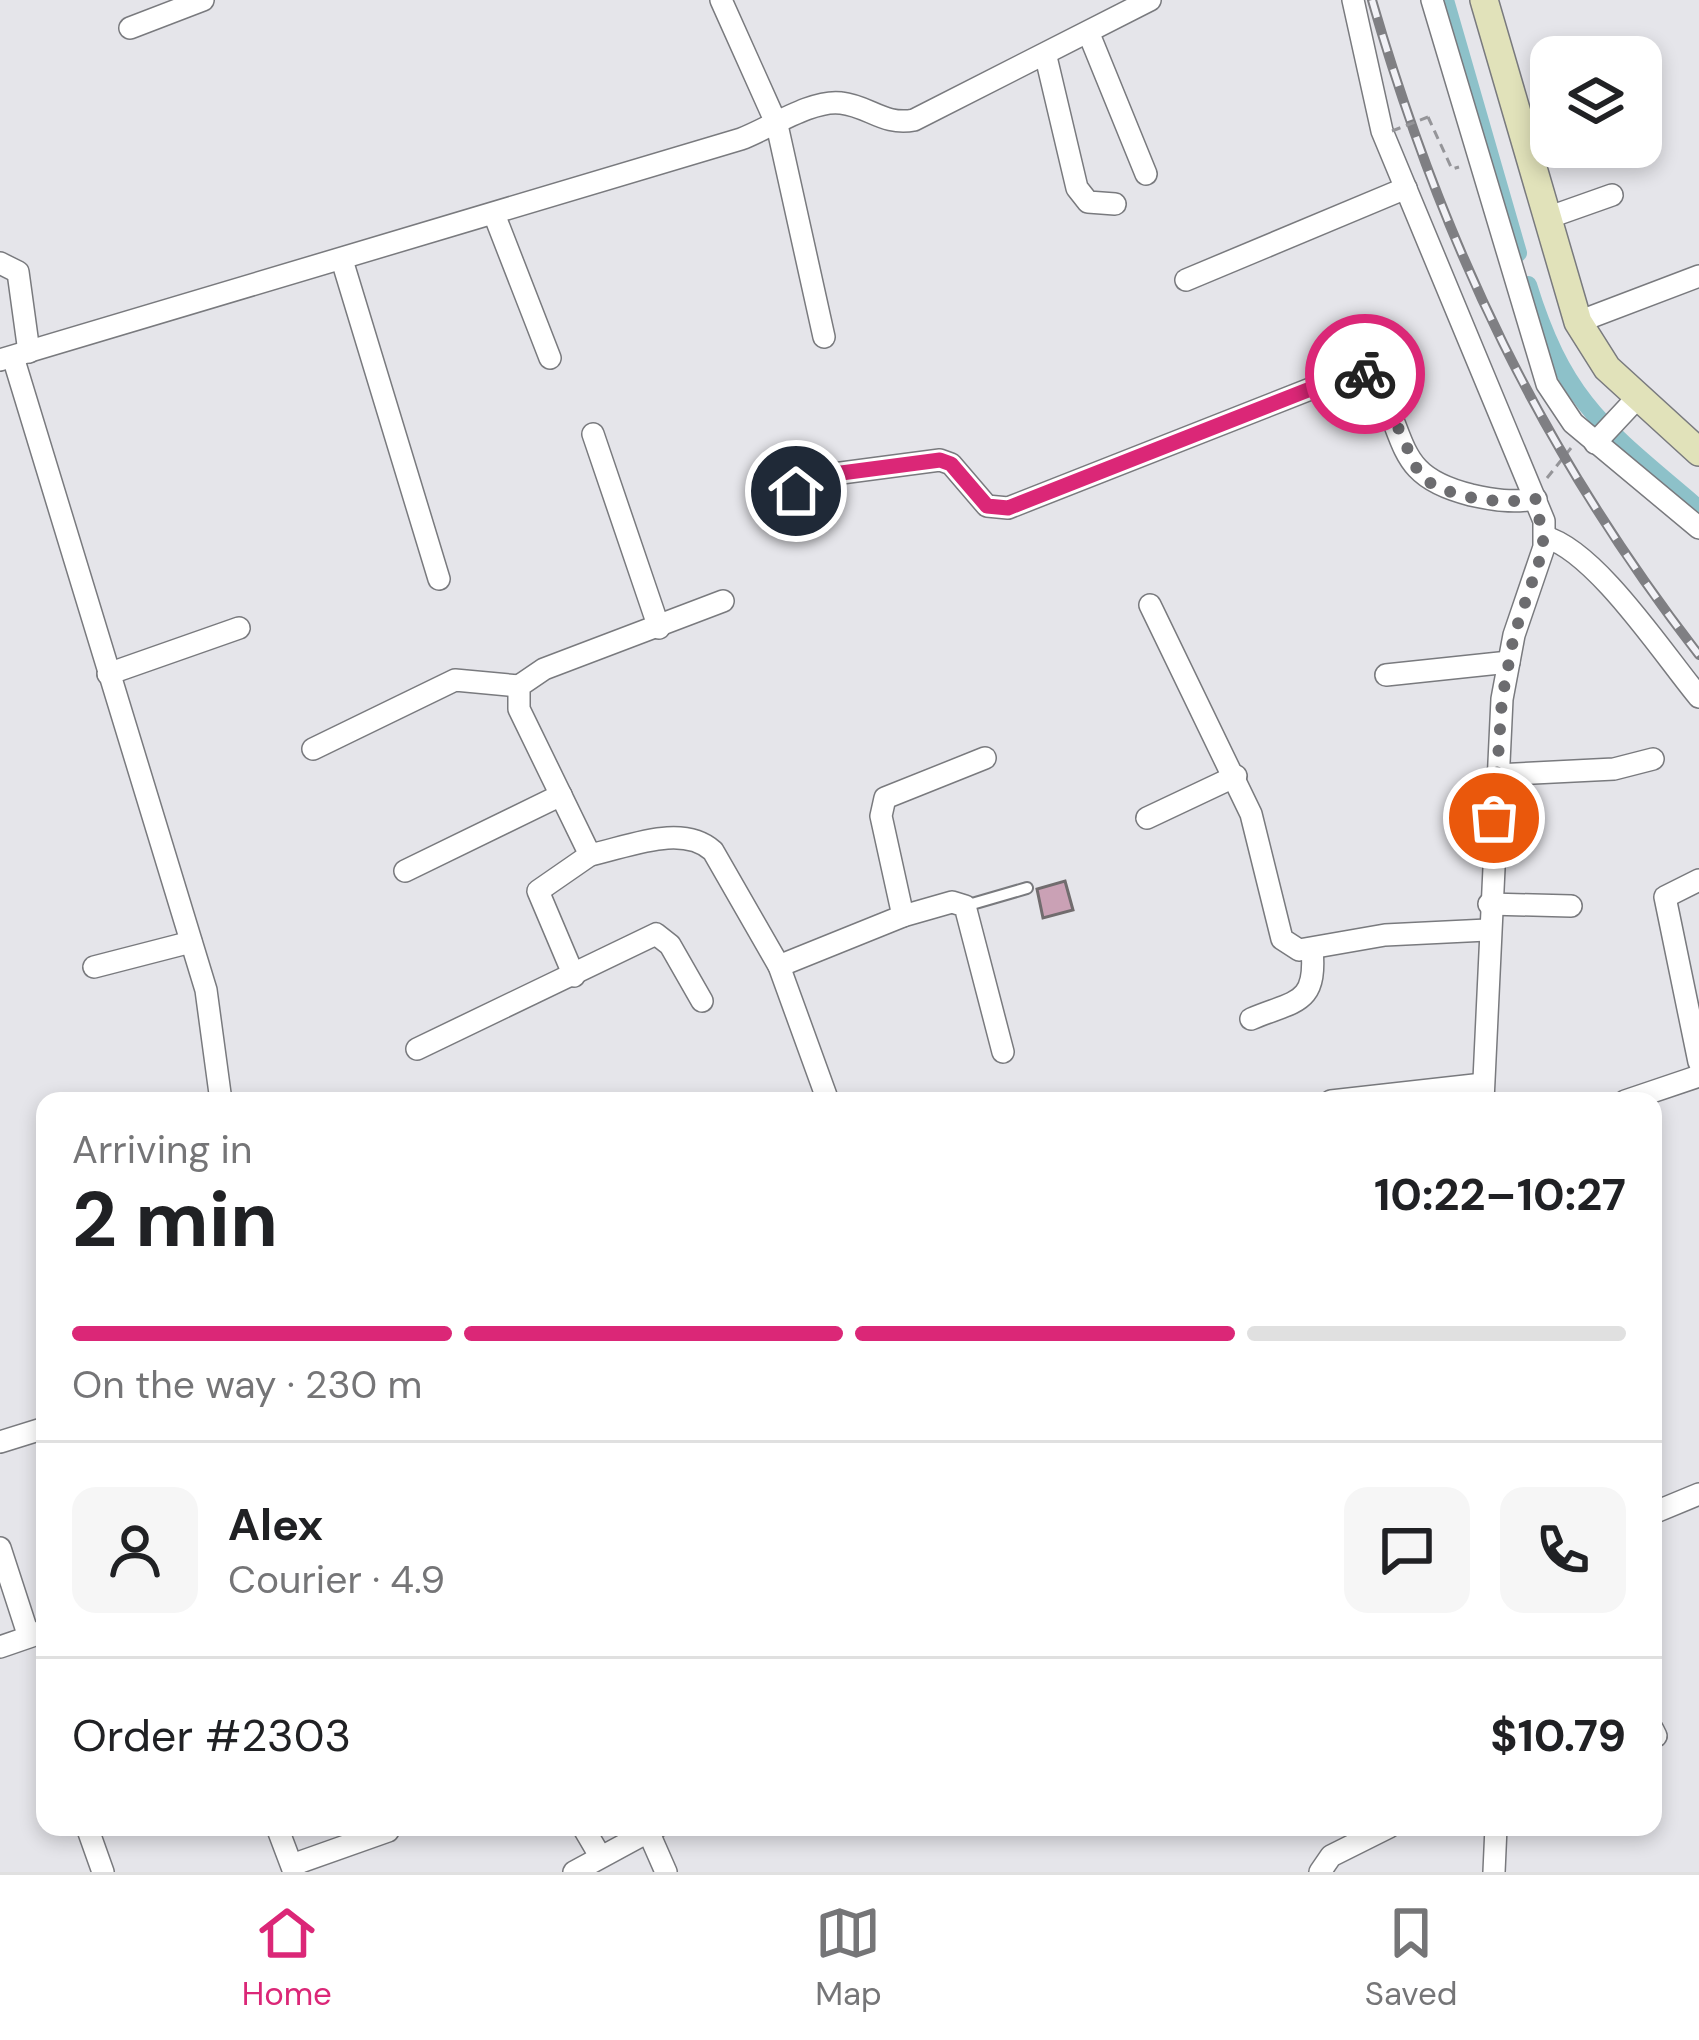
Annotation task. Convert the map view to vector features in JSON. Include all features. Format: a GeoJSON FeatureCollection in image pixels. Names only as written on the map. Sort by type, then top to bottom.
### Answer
{"type":"FeatureCollection","features":[{"type":"Feature","properties":{"kind":"street"},"geometry":{"type":"LineString","coordinates":[[130,28],[203,0]]}},
{"type":"Feature","properties":{"kind":"street"},"geometry":{"type":"LineString","coordinates":[[721,0],[777,125],[824,337]]}},
{"type":"Feature","properties":{"kind":"street"},"geometry":{"type":"LineString","coordinates":[[14,356],[494,214],[838,102],[886,121],[914,120],[1046,57],[1150,0]]}},
{"type":"Feature","properties":{"kind":"street"},"geometry":{"type":"LineString","coordinates":[[1353,0],[1376,111],[1536,499],[1545,538],[1509,662],[1496,775],[1483,1092]]}},
{"type":"Feature","properties":{"kind":"street"},"geometry":{"type":"LineString","coordinates":[[1432,0],[1534,357],[1561,407],[1589,437],[1699,528]]}},
{"type":"Feature","properties":{"kind":"street"},"geometry":{"type":"LineString","coordinates":[[1484,0],[1578,322],[1597,356],[1699,452]]}},
{"type":"Feature","properties":{"kind":"street"},"geometry":{"type":"LineString","coordinates":[[1090,34],[1147,174]]}},
{"type":"Feature","properties":{"kind":"street"},"geometry":{"type":"LineString","coordinates":[[1046,57],[1077,188],[1088,202],[1115,204]]}},
{"type":"Feature","properties":{"kind":"street"},"geometry":{"type":"LineString","coordinates":[[1186,280],[1406,188]]}},
{"type":"Feature","properties":{"kind":"street"},"geometry":{"type":"LineString","coordinates":[[1547,218],[1612,195]]}},
{"type":"Feature","properties":{"kind":"street"},"geometry":{"type":"LineString","coordinates":[[494,214],[550,358]]}},
{"type":"Feature","properties":{"kind":"street"},"geometry":{"type":"LineString","coordinates":[[342,260],[440,579]]}},
{"type":"Feature","properties":{"kind":"street"},"geometry":{"type":"LineString","coordinates":[[0,263],[18,272],[14,356],[211,1013],[220,1092]]}},
{"type":"Feature","properties":{"kind":"street"},"geometry":{"type":"LineString","coordinates":[[1578,322],[1699,276]]}},
{"type":"Feature","properties":{"kind":"street"},"geometry":{"type":"LineString","coordinates":[[770,495],[807,488],[826,475],[940,460],[951,464],[987,506],[1008,508],[1351,373],[1376,381],[1412,464],[1432,485],[1507,502],[1536,499]]}},
{"type":"Feature","properties":{"kind":"street"},"geometry":{"type":"LineString","coordinates":[[1589,437],[1638,397]]}},
{"type":"Feature","properties":{"kind":"street"},"geometry":{"type":"LineString","coordinates":[[593,434],[659,628]]}},
{"type":"Feature","properties":{"kind":"street"},"geometry":{"type":"LineString","coordinates":[[1545,538],[1576,552],[1699,698]]}},
{"type":"Feature","properties":{"kind":"street"},"geometry":{"type":"LineString","coordinates":[[313,749],[455,680],[519,686],[544,668],[723,602]]}},
{"type":"Feature","properties":{"kind":"street"},"geometry":{"type":"LineString","coordinates":[[1150,605],[1236,776],[1257,835],[1277,931],[1290,947],[1312,949],[1404,933],[1487,930]]}},
{"type":"Feature","properties":{"kind":"street"},"geometry":{"type":"LineString","coordinates":[[108,674],[239,628]]}},
{"type":"Feature","properties":{"kind":"street"},"geometry":{"type":"LineString","coordinates":[[1386,675],[1509,662]]}},
{"type":"Feature","properties":{"kind":"street"},"geometry":{"type":"LineString","coordinates":[[519,686],[519,709],[590,855]]}},
{"type":"Feature","properties":{"kind":"street"},"geometry":{"type":"LineString","coordinates":[[903,916],[881,816],[885,798],[985,758]]}},
{"type":"Feature","properties":{"kind":"street"},"geometry":{"type":"LineString","coordinates":[[1496,775],[1614,769],[1653,759]]}},
{"type":"Feature","properties":{"kind":"street"},"geometry":{"type":"LineString","coordinates":[[1147,818],[1236,776]]}},
{"type":"Feature","properties":{"kind":"street"},"geometry":{"type":"LineString","coordinates":[[405,871],[561,795]]}},
{"type":"Feature","properties":{"kind":"street"},"geometry":{"type":"LineString","coordinates":[[574,976],[538,891],[590,855],[680,836],[700,839],[713,851],[779,966],[825,1092]]}},
{"type":"Feature","properties":{"kind":"street"},"geometry":{"type":"LineString","coordinates":[[1699,880],[1665,898],[1699,1062]]}},
{"type":"Feature","properties":{"kind":"street"},"geometry":{"type":"LineString","coordinates":[[779,966],[903,916],[952,902],[965,906],[1003,1052]]}},
{"type":"Feature","properties":{"kind":"street"},"geometry":{"type":"LineString","coordinates":[[1489,904],[1571,906]]}},
{"type":"Feature","properties":{"kind":"street"},"geometry":{"type":"LineString","coordinates":[[418,1049],[656,934],[670,945],[702,1001]]}},
{"type":"Feature","properties":{"kind":"street"},"geometry":{"type":"LineString","coordinates":[[94,967],[191,942]]}},
{"type":"Feature","properties":{"kind":"street"},"geometry":{"type":"LineString","coordinates":[[1251,1019],[1306,995],[1315,980],[1312,949]]}},
{"type":"Feature","properties":{"kind":"street"},"geometry":{"type":"LineString","coordinates":[[1652,1092],[1699,1076]]}},
{"type":"Feature","properties":{"kind":"street"},"geometry":{"type":"LineString","coordinates":[[0,1442],[36,1431]]}},
{"type":"Feature","properties":{"kind":"street"},"geometry":{"type":"LineString","coordinates":[[1662,1510],[1699,1494]]}},
{"type":"Feature","properties":{"kind":"street"},"geometry":{"type":"LineString","coordinates":[[0,1548],[36,1630]]}},
{"type":"Feature","properties":{"kind":"street"},"geometry":{"type":"LineString","coordinates":[[0,1647],[36,1636]]}},
{"type":"Feature","properties":{"kind":"street"},"geometry":{"type":"LineString","coordinates":[[90,1836],[103,1872]]}},
{"type":"Feature","properties":{"kind":"street"},"geometry":{"type":"LineString","coordinates":[[281,1836],[293,1869],[376,1836]]}},
{"type":"Feature","properties":{"kind":"street"},"geometry":{"type":"LineString","coordinates":[[588,1836],[600,1856]]}},
{"type":"Feature","properties":{"kind":"street"},"geometry":{"type":"LineString","coordinates":[[574,1872],[639,1836]]}},
{"type":"Feature","properties":{"kind":"street"},"geometry":{"type":"LineString","coordinates":[[655,1836],[666,1872]]}},
{"type":"Feature","properties":{"kind":"street"},"geometry":{"type":"LineString","coordinates":[[1320,1872],[1331,1856],[1360,1836]]}},
{"type":"Feature","properties":{"kind":"street"},"geometry":{"type":"LineString","coordinates":[[1493,1872],[1495,1836]]}},
{"type":"Feature","properties":{"kind":"lane"},"geometry":{"type":"LineString","coordinates":[[965,906],[1027,888]]}},
{"type":"Feature","properties":{"kind":"path"},"geometry":{"type":"LineString","coordinates":[[1392,131],[1428,117],[1452,170]]}},
{"type":"Feature","properties":{"kind":"path"},"geometry":{"type":"LineString","coordinates":[[1536,499],[1545,492],[1547,477],[1589,437]]}},
{"type":"Feature","properties":{"kind":"building"},"geometry":{"type":"Polygon","coordinates":[[[1065,881],[1073,910],[1043,918],[1037,889],[1065,881]]]}},
{"type":"Feature","properties":{"kind":"waterway"},"geometry":{"type":"LineString","coordinates":[[1445,0],[1518,253]]}},
{"type":"Feature","properties":{"kind":"waterway"},"geometry":{"type":"LineString","coordinates":[[1528,285],[1558,360],[1593,413],[1699,509]]}},
{"type":"Feature","properties":{"kind":"railway"},"geometry":{"type":"LineString","coordinates":[[1372,0],[1431,178],[1503,344],[1592,502],[1699,655]]}},
{"type":"Feature","properties":{"kind":"way so far"},"geometry":{"type":"LineString","coordinates":[[1365,374],[1382,392],[1420,476],[1432,485],[1491,500],[1536,499],[1544,521],[1544,547],[1514,635],[1502,699],[1494,818]]}},
{"type":"Feature","properties":{"kind":"route"},"geometry":{"type":"LineString","coordinates":[[796,491],[826,475],[940,460],[951,464],[987,506],[1008,508],[1351,373],[1365,374]]}}]}
